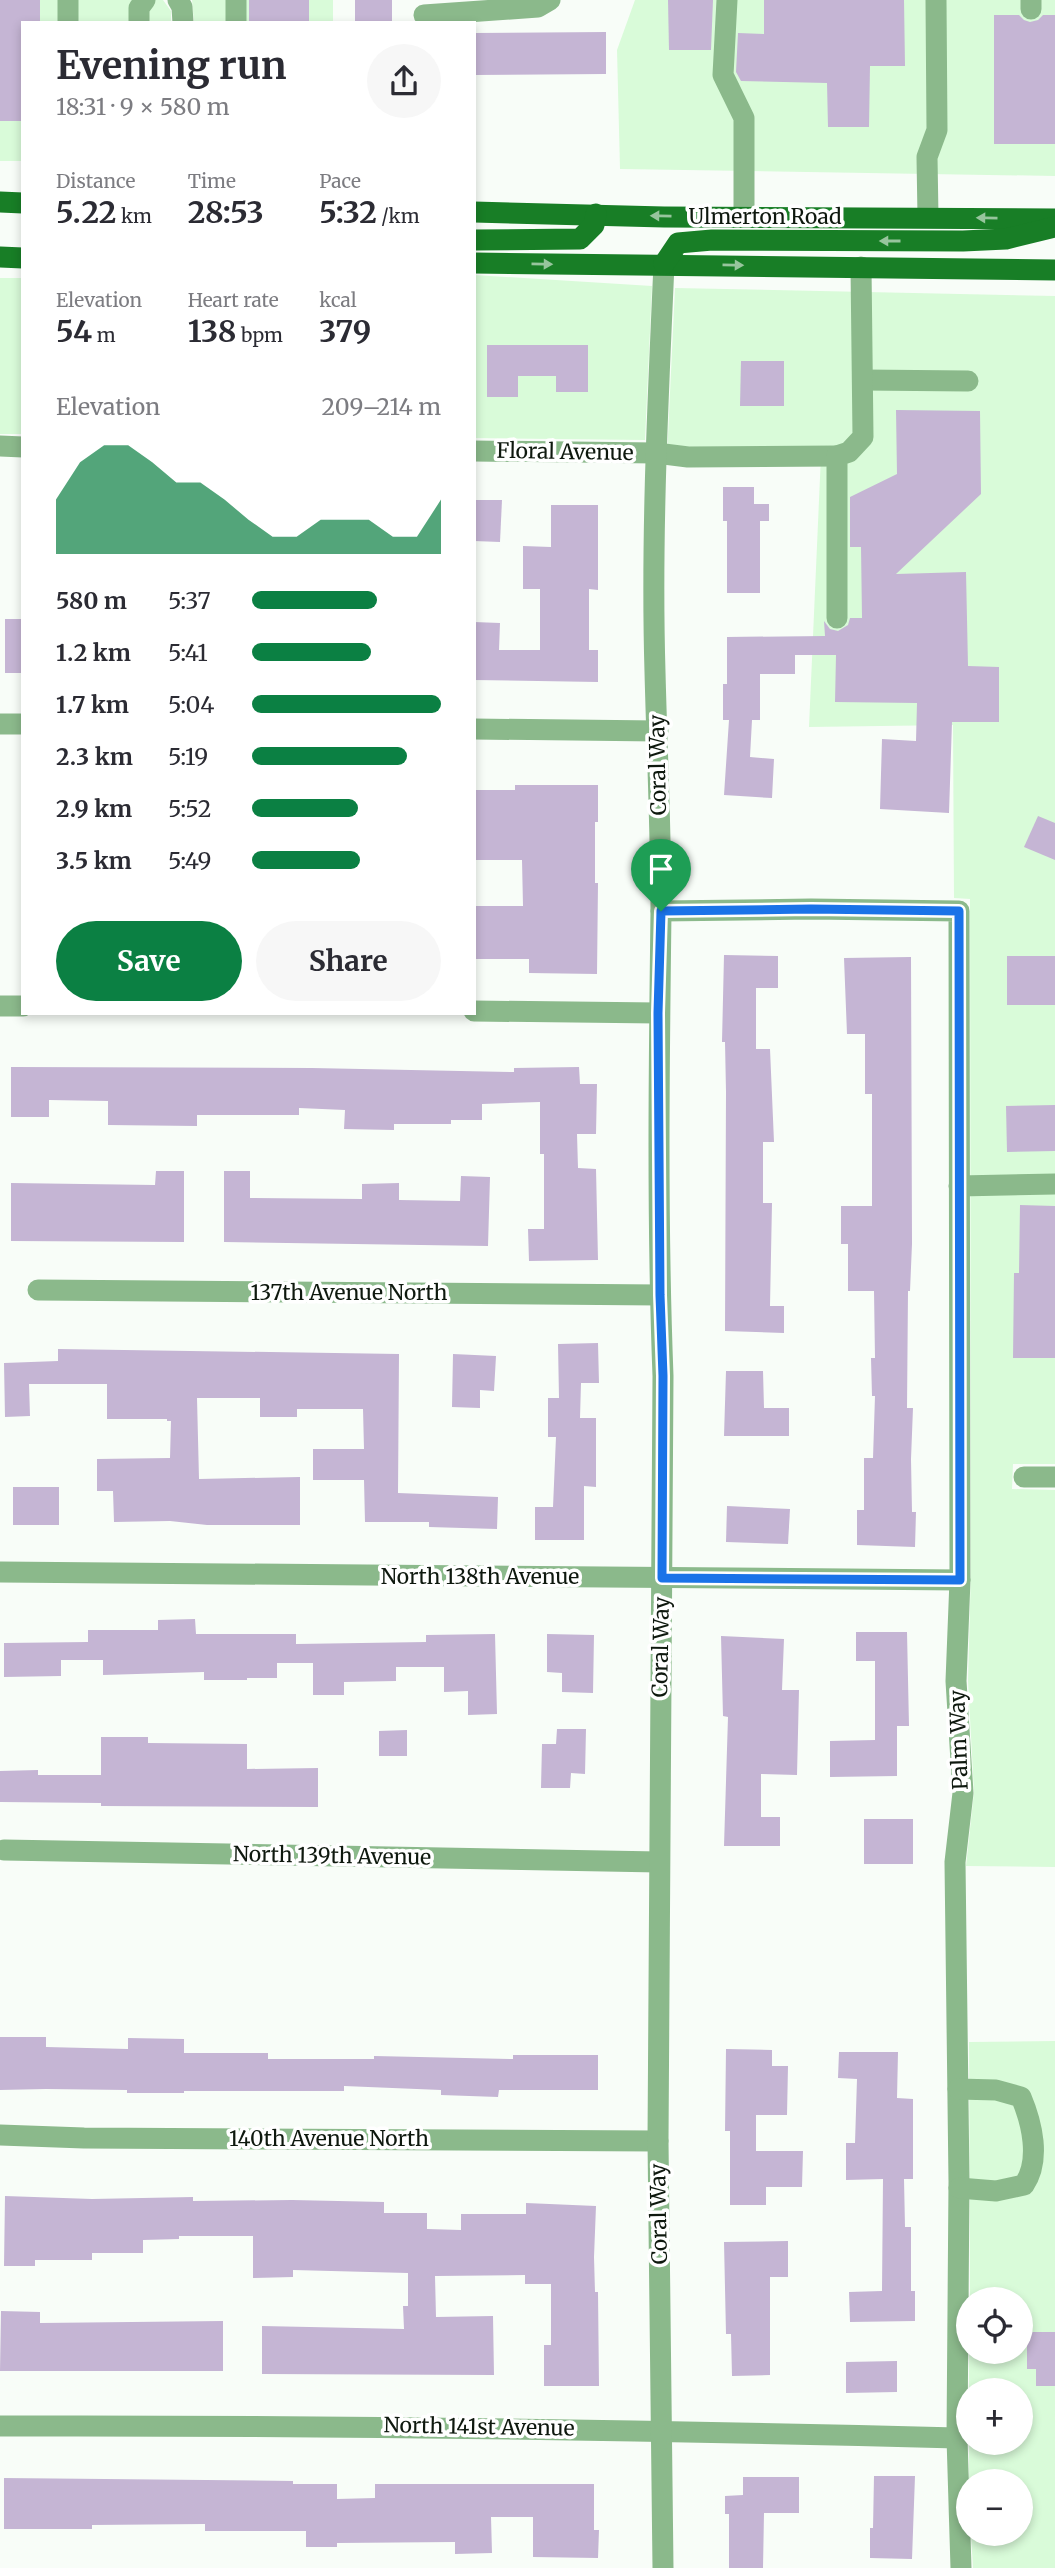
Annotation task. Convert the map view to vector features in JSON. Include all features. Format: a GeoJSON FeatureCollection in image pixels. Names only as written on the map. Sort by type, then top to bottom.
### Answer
{"type":"FeatureCollection","features":[{"type":"Feature","properties":{"kind":"main road"},"geometry":{"type":"LineString","coordinates":[[0,202],[21,203]]}},
{"type":"Feature","properties":{"kind":"main road","name":"Ulmerton Road"},"geometry":{"type":"LineString","coordinates":[[476,212],[1055,219]]}},
{"type":"Feature","properties":{"kind":"main road"},"geometry":{"type":"LineString","coordinates":[[476,240],[580,239],[594,225],[596,214]]}},
{"type":"Feature","properties":{"kind":"main road","name":"Ulmerton Road"},"geometry":{"type":"LineString","coordinates":[[664,264],[678,243],[963,241],[1006,239],[1055,227]]}},
{"type":"Feature","properties":{"kind":"main road"},"geometry":{"type":"LineString","coordinates":[[0,257],[21,258]]}},
{"type":"Feature","properties":{"kind":"main road"},"geometry":{"type":"LineString","coordinates":[[476,263],[1055,270]]}},
{"type":"Feature","properties":{"kind":"street"},"geometry":{"type":"LineString","coordinates":[[68,0],[68,21]]}},
{"type":"Feature","properties":{"kind":"street"},"geometry":{"type":"LineString","coordinates":[[139,21],[139,8],[145,0]]}},
{"type":"Feature","properties":{"kind":"street"},"geometry":{"type":"LineString","coordinates":[[178,0],[182,6],[183,21]]}},
{"type":"Feature","properties":{"kind":"street"},"geometry":{"type":"LineString","coordinates":[[236,0],[236,21]]}},
{"type":"Feature","properties":{"kind":"street"},"geometry":{"type":"LineString","coordinates":[[424,13],[538,7],[550,0]]}},
{"type":"Feature","properties":{"kind":"street"},"geometry":{"type":"LineString","coordinates":[[727,0],[723,75],[744,118],[744,217]]}},
{"type":"Feature","properties":{"kind":"street"},"geometry":{"type":"LineString","coordinates":[[928,217],[927,157],[937,130],[936,0]]}},
{"type":"Feature","properties":{"kind":"street","name":"Coral Way"},"geometry":{"type":"LineString","coordinates":[[663,2568],[658,2141],[663,1376],[658,1013],[661,911],[655,671],[656,453],[664,264]]}},
{"type":"Feature","properties":{"kind":"street"},"geometry":{"type":"LineString","coordinates":[[838,618],[836,456],[849,452],[863,437],[861,267]]}},
{"type":"Feature","properties":{"kind":"street"},"geometry":{"type":"LineString","coordinates":[[863,380],[968,381]]}},
{"type":"Feature","properties":{"kind":"street"},"geometry":{"type":"LineString","coordinates":[[0,446],[21,447]]}},
{"type":"Feature","properties":{"kind":"street","name":"Floral Avenue"},"geometry":{"type":"LineString","coordinates":[[476,451],[656,453],[688,457],[836,456]]}},
{"type":"Feature","properties":{"kind":"street"},"geometry":{"type":"LineString","coordinates":[[0,724],[21,724]]}},
{"type":"Feature","properties":{"kind":"street"},"geometry":{"type":"LineString","coordinates":[[476,729],[658,732]]}},
{"type":"Feature","properties":{"kind":"street","name":"Palm Way"},"geometry":{"type":"LineString","coordinates":[[661,911],[959,911],[960,1580],[956,1681],[962,1793],[955,1862],[959,2188],[957,2378]]}},
{"type":"Feature","properties":{"kind":"street"},"geometry":{"type":"LineString","coordinates":[[0,1006],[21,1006]]}},
{"type":"Feature","properties":{"kind":"street"},"geometry":{"type":"LineString","coordinates":[[476,1011],[658,1013]]}},
{"type":"Feature","properties":{"kind":"street"},"geometry":{"type":"LineString","coordinates":[[959,1186],[1055,1184]]}},
{"type":"Feature","properties":{"kind":"street","name":"137th Avenue North"},"geometry":{"type":"LineString","coordinates":[[38,1290],[660,1295]]}},
{"type":"Feature","properties":{"kind":"street"},"geometry":{"type":"LineString","coordinates":[[1024,1477],[1055,1477]]}},
{"type":"Feature","properties":{"kind":"street","name":"North 138th Avenue"},"geometry":{"type":"LineString","coordinates":[[0,1572],[960,1580]]}},
{"type":"Feature","properties":{"kind":"street","name":"North 139th Avenue"},"geometry":{"type":"LineString","coordinates":[[4,1850],[659,1862]]}},
{"type":"Feature","properties":{"kind":"street"},"geometry":{"type":"LineString","coordinates":[[958,2089],[996,2090],[1021,2097],[1032,2121],[1033,2147],[1032,2173],[1024,2185],[996,2191],[959,2188]]}},
{"type":"Feature","properties":{"kind":"street","name":"140th Avenue North"},"geometry":{"type":"LineString","coordinates":[[0,2135],[84,2138],[658,2141]]}},
{"type":"Feature","properties":{"kind":"street","name":"North 141st Avenue"},"geometry":{"type":"LineString","coordinates":[[0,2426],[312,2425],[956,2438]]}},
{"type":"Feature","properties":{"kind":"street","name":"Palm Way"},"geometry":{"type":"LineString","coordinates":[[958,2455],[961,2568]]}},
{"type":"Feature","properties":{"kind":"shaded area"},"geometry":{"type":"Polygon","coordinates":[[[0,0],[163,0],[171,11],[171,21],[21,21],[21,161],[0,161],[0,0]]]}},
{"type":"Feature","properties":{"kind":"shaded area"},"geometry":{"type":"Polygon","coordinates":[[[192,0],[333,0],[333,21],[194,21],[192,0]]]}},
{"type":"Feature","properties":{"kind":"shaded area"},"geometry":{"type":"Polygon","coordinates":[[[635,0],[1055,0],[1055,176],[620,169],[617,50],[635,0]]]}},
{"type":"Feature","properties":{"kind":"shaded area"},"geometry":{"type":"Polygon","coordinates":[[[476,275],[652,286],[645,440],[476,438],[476,275]]]}},
{"type":"Feature","properties":{"kind":"shaded area"},"geometry":{"type":"Polygon","coordinates":[[[0,278],[21,278],[21,434],[0,434],[0,278]]]}},
{"type":"Feature","properties":{"kind":"shaded area"},"geometry":{"type":"Polygon","coordinates":[[[675,288],[1055,296],[1055,1464],[1013,1464],[1012,1489],[1055,1490],[1055,1867],[966,1866],[974,1792],[968,1681],[971,1568],[970,899],[954,898],[953,725],[809,727],[821,455],[667,456],[675,288]]]}},
{"type":"Feature","properties":{"kind":"shaded area"},"geometry":{"type":"Polygon","coordinates":[[[1055,2041],[1055,2568],[973,2568],[972,2546],[1033,2546],[1033,2469],[969,2469],[969,2455],[1033,2455],[1033,2378],[969,2378],[969,2364],[1033,2364],[1033,2287],[970,2287],[969,2042],[1055,2041]]]}},
{"type":"Feature","properties":{"kind":"building"},"geometry":{"type":"Polygon","coordinates":[[[0,0],[40,0],[40,21],[21,21],[21,121],[0,121],[0,0]]]}},
{"type":"Feature","properties":{"kind":"building"},"geometry":{"type":"Polygon","coordinates":[[[249,0],[309,0],[309,21],[249,21],[249,0]]]}},
{"type":"Feature","properties":{"kind":"building"},"geometry":{"type":"Polygon","coordinates":[[[355,0],[392,0],[392,21],[355,21],[355,0]]]}},
{"type":"Feature","properties":{"kind":"building"},"geometry":{"type":"Polygon","coordinates":[[[668,0],[713,0],[711,50],[669,50],[668,0]]]}},
{"type":"Feature","properties":{"kind":"building"},"geometry":{"type":"Polygon","coordinates":[[[764,0],[904,0],[905,66],[870,66],[869,127],[828,127],[827,83],[741,81],[736,72],[738,33],[764,34],[764,0]]]}},
{"type":"Feature","properties":{"kind":"building"},"geometry":{"type":"Polygon","coordinates":[[[994,15],[1019,15],[1030,22],[1043,15],[1055,15],[1055,144],[994,144],[994,15]]]}},
{"type":"Feature","properties":{"kind":"building"},"geometry":{"type":"Polygon","coordinates":[[[606,32],[606,74],[476,75],[476,33],[606,32]]]}},
{"type":"Feature","properties":{"kind":"building"},"geometry":{"type":"Polygon","coordinates":[[[487,345],[588,345],[588,392],[556,392],[556,376],[518,376],[518,397],[487,397],[487,345]]]}},
{"type":"Feature","properties":{"kind":"building"},"geometry":{"type":"Polygon","coordinates":[[[741,361],[784,361],[784,406],[740,406],[741,361]]]}},
{"type":"Feature","properties":{"kind":"building"},"geometry":{"type":"Polygon","coordinates":[[[896,410],[980,411],[981,494],[896,574],[966,572],[968,666],[999,667],[999,722],[952,722],[949,813],[880,809],[882,739],[916,741],[917,703],[835,702],[836,655],[795,655],[795,674],[760,674],[760,720],[752,720],[750,757],[774,759],[772,798],[724,795],[729,720],[723,720],[723,684],[727,684],[727,637],[825,636],[824,621],[830,629],[838,631],[848,625],[850,618],[862,618],[861,547],[850,547],[850,497],[897,474],[896,410]]]}},
{"type":"Feature","properties":{"kind":"building"},"geometry":{"type":"Polygon","coordinates":[[[723,487],[754,487],[754,504],[769,504],[769,521],[760,521],[760,593],[727,593],[727,521],[723,521],[723,487]]]}},
{"type":"Feature","properties":{"kind":"building"},"geometry":{"type":"Polygon","coordinates":[[[476,500],[502,500],[500,542],[476,541],[476,500]]]}},
{"type":"Feature","properties":{"kind":"building"},"geometry":{"type":"Polygon","coordinates":[[[551,505],[598,505],[598,590],[589,589],[589,650],[598,650],[598,682],[476,680],[476,622],[500,623],[499,650],[540,650],[540,589],[523,589],[523,546],[551,547],[551,505]]]}},
{"type":"Feature","properties":{"kind":"building"},"geometry":{"type":"Polygon","coordinates":[[[5,619],[21,619],[21,673],[5,673],[5,619]]]}},
{"type":"Feature","properties":{"kind":"building"},"geometry":{"type":"Polygon","coordinates":[[[515,785],[598,785],[598,822],[595,822],[595,883],[598,883],[597,974],[529,973],[529,959],[476,959],[476,906],[523,906],[522,860],[476,860],[476,790],[515,790],[515,785]]]}},
{"type":"Feature","properties":{"kind":"building"},"geometry":{"type":"Polygon","coordinates":[[[1038,816],[1055,823],[1055,860],[1024,847],[1038,816]]]}},
{"type":"Feature","properties":{"kind":"building"},"geometry":{"type":"Polygon","coordinates":[[[724,955],[778,956],[778,988],[756,988],[756,1049],[770,1049],[774,1142],[763,1142],[763,1203],[772,1203],[770,1306],[784,1306],[784,1333],[725,1331],[726,1092],[725,1042],[722,1042],[724,955]]]}},
{"type":"Feature","properties":{"kind":"building"},"geometry":{"type":"Polygon","coordinates":[[[1007,956],[1055,956],[1055,1005],[1007,1005],[1007,956]]]}},
{"type":"Feature","properties":{"kind":"building"},"geometry":{"type":"Polygon","coordinates":[[[911,957],[912,1244],[908,1291],[907,1408],[913,1408],[911,1459],[912,1512],[916,1512],[915,1547],[857,1545],[857,1510],[864,1510],[864,1458],[873,1458],[875,1396],[872,1396],[871,1358],[875,1358],[874,1291],[848,1291],[848,1244],[841,1244],[841,1206],[872,1206],[872,1094],[865,1094],[865,1034],[847,1034],[844,958],[911,957]]]}},
{"type":"Feature","properties":{"kind":"building"},"geometry":{"type":"Polygon","coordinates":[[[11,1067],[514,1072],[514,1068],[579,1067],[580,1084],[597,1084],[596,1134],[577,1134],[578,1168],[596,1169],[598,1260],[529,1261],[528,1229],[544,1229],[544,1154],[540,1154],[540,1102],[482,1104],[482,1120],[451,1120],[451,1124],[394,1124],[394,1130],[344,1129],[345,1110],[299,1108],[299,1115],[197,1115],[197,1126],[108,1125],[108,1101],[49,1100],[49,1117],[11,1117],[11,1067]]]}},
{"type":"Feature","properties":{"kind":"building"},"geometry":{"type":"Polygon","coordinates":[[[1055,1105],[1055,1151],[1007,1152],[1006,1106],[1055,1105]]]}},
{"type":"Feature","properties":{"kind":"building"},"geometry":{"type":"Polygon","coordinates":[[[156,1171],[184,1171],[184,1242],[11,1241],[11,1183],[155,1185],[156,1171]]]}},
{"type":"Feature","properties":{"kind":"building"},"geometry":{"type":"Polygon","coordinates":[[[224,1171],[250,1171],[250,1198],[362,1199],[362,1184],[399,1183],[399,1200],[460,1201],[461,1176],[490,1177],[488,1246],[224,1242],[224,1171]]]}},
{"type":"Feature","properties":{"kind":"building"},"geometry":{"type":"Polygon","coordinates":[[[1020,1205],[1055,1206],[1055,1358],[1013,1358],[1014,1273],[1019,1273],[1020,1205]]]}},
{"type":"Feature","properties":{"kind":"building"},"geometry":{"type":"Polygon","coordinates":[[[598,1343],[599,1383],[581,1383],[580,1418],[596,1418],[596,1487],[584,1486],[584,1540],[535,1540],[535,1507],[553,1507],[556,1437],[548,1437],[548,1398],[559,1398],[558,1344],[598,1343]]]}},
{"type":"Feature","properties":{"kind":"building"},"geometry":{"type":"Polygon","coordinates":[[[58,1349],[399,1354],[398,1493],[498,1497],[497,1529],[429,1527],[429,1522],[365,1522],[364,1480],[313,1480],[313,1449],[364,1449],[363,1409],[297,1409],[297,1417],[260,1417],[260,1398],[197,1398],[199,1479],[300,1477],[300,1525],[114,1522],[113,1491],[97,1491],[97,1459],[170,1458],[171,1421],[107,1419],[107,1384],[29,1384],[30,1416],[5,1417],[4,1363],[58,1361],[58,1349]]]}},
{"type":"Feature","properties":{"kind":"building"},"geometry":{"type":"Polygon","coordinates":[[[453,1354],[496,1356],[494,1391],[480,1390],[480,1408],[452,1407],[453,1354]]]}},
{"type":"Feature","properties":{"kind":"building"},"geometry":{"type":"Polygon","coordinates":[[[726,1371],[763,1371],[764,1408],[789,1408],[789,1436],[724,1436],[726,1371]]]}},
{"type":"Feature","properties":{"kind":"building"},"geometry":{"type":"Polygon","coordinates":[[[13,1487],[59,1487],[59,1525],[13,1525],[13,1487]]]}},
{"type":"Feature","properties":{"kind":"building"},"geometry":{"type":"Polygon","coordinates":[[[727,1506],[790,1509],[788,1544],[726,1542],[727,1506]]]}},
{"type":"Feature","properties":{"kind":"building"},"geometry":{"type":"Polygon","coordinates":[[[195,1619],[196,1634],[296,1634],[296,1644],[426,1642],[426,1635],[495,1634],[497,1714],[468,1715],[468,1691],[444,1692],[444,1667],[396,1667],[396,1681],[344,1682],[344,1695],[313,1695],[313,1663],[277,1663],[277,1678],[204,1680],[204,1672],[103,1675],[103,1660],[61,1660],[61,1676],[4,1677],[4,1643],[88,1642],[88,1630],[158,1630],[158,1620],[195,1619]]]}},
{"type":"Feature","properties":{"kind":"building"},"geometry":{"type":"Polygon","coordinates":[[[856,1632],[907,1632],[909,1726],[897,1726],[897,1776],[830,1777],[830,1741],[875,1740],[875,1661],[856,1661],[856,1632]]]}},
{"type":"Feature","properties":{"kind":"building"},"geometry":{"type":"Polygon","coordinates":[[[547,1634],[594,1635],[593,1693],[562,1692],[562,1673],[547,1672],[547,1634]]]}},
{"type":"Feature","properties":{"kind":"building"},"geometry":{"type":"Polygon","coordinates":[[[721,1636],[784,1639],[782,1690],[799,1690],[797,1775],[761,1774],[761,1817],[780,1817],[780,1846],[724,1846],[728,1717],[723,1716],[721,1636]]]}},
{"type":"Feature","properties":{"kind":"building"},"geometry":{"type":"Polygon","coordinates":[[[557,1729],[586,1729],[585,1774],[571,1773],[570,1788],[541,1788],[542,1744],[556,1744],[557,1729]]]}},
{"type":"Feature","properties":{"kind":"building"},"geometry":{"type":"Polygon","coordinates":[[[407,1730],[407,1756],[379,1756],[379,1731],[407,1730]]]}},
{"type":"Feature","properties":{"kind":"building"},"geometry":{"type":"Polygon","coordinates":[[[101,1737],[148,1737],[148,1743],[247,1744],[247,1769],[318,1768],[318,1807],[101,1806],[101,1803],[0,1802],[0,1771],[38,1770],[38,1775],[101,1775],[101,1737]]]}},
{"type":"Feature","properties":{"kind":"building"},"geometry":{"type":"Polygon","coordinates":[[[864,1819],[913,1819],[913,1864],[864,1864],[864,1819]]]}},
{"type":"Feature","properties":{"kind":"building"},"geometry":{"type":"Polygon","coordinates":[[[0,2037],[46,2037],[46,2047],[128,2049],[128,2038],[184,2039],[184,2053],[268,2053],[268,2059],[374,2059],[374,2056],[513,2059],[513,2055],[598,2055],[598,2090],[499,2090],[498,2097],[441,2095],[441,2090],[344,2086],[344,2091],[184,2093],[0,2090],[0,2037]]]}},
{"type":"Feature","properties":{"kind":"building"},"geometry":{"type":"Polygon","coordinates":[[[726,2049],[772,2050],[772,2066],[788,2066],[787,2115],[756,2115],[756,2151],[803,2151],[802,2187],[766,2187],[766,2205],[730,2205],[730,2131],[725,2131],[726,2049]]]}},
{"type":"Feature","properties":{"kind":"building"},"geometry":{"type":"Polygon","coordinates":[[[839,2052],[898,2052],[897,2098],[913,2099],[913,2179],[904,2179],[905,2227],[911,2227],[911,2291],[915,2291],[915,2321],[850,2322],[849,2292],[882,2291],[883,2179],[846,2180],[846,2143],[855,2143],[857,2079],[838,2078],[839,2052]]]}},
{"type":"Feature","properties":{"kind":"building"},"geometry":{"type":"Polygon","coordinates":[[[5,2196],[384,2202],[384,2213],[427,2213],[427,2229],[461,2230],[461,2214],[526,2214],[526,2203],[596,2206],[594,2257],[595,2292],[598,2292],[599,2386],[544,2386],[544,2345],[551,2345],[551,2284],[525,2284],[525,2275],[435,2276],[436,2317],[493,2316],[494,2375],[262,2374],[262,2326],[404,2329],[403,2306],[408,2306],[408,2273],[293,2270],[293,2277],[253,2278],[253,2236],[179,2236],[179,2239],[143,2240],[143,2253],[92,2253],[92,2260],[35,2260],[35,2266],[4,2266],[5,2196]]]}},
{"type":"Feature","properties":{"kind":"building"},"geometry":{"type":"Polygon","coordinates":[[[788,2241],[788,2277],[770,2277],[770,2375],[732,2376],[731,2334],[726,2334],[724,2242],[788,2241]]]}},
{"type":"Feature","properties":{"kind":"building"},"geometry":{"type":"Polygon","coordinates":[[[1,2311],[40,2312],[40,2323],[223,2321],[223,2371],[0,2371],[1,2311]]]}},
{"type":"Feature","properties":{"kind":"building"},"geometry":{"type":"Polygon","coordinates":[[[1033,2332],[1055,2332],[1055,2386],[1036,2386],[1036,2369],[1027,2369],[1027,2364],[1033,2364],[1033,2332]]]}},
{"type":"Feature","properties":{"kind":"building"},"geometry":{"type":"Polygon","coordinates":[[[897,2361],[897,2392],[846,2393],[846,2362],[897,2361]]]}},
{"type":"Feature","properties":{"kind":"building"},"geometry":{"type":"Polygon","coordinates":[[[874,2476],[915,2476],[912,2559],[870,2558],[874,2476]]]}},
{"type":"Feature","properties":{"kind":"building"},"geometry":{"type":"Polygon","coordinates":[[[743,2477],[799,2477],[799,2513],[764,2513],[763,2568],[729,2568],[729,2514],[725,2514],[725,2496],[743,2495],[743,2477]]]}},
{"type":"Feature","properties":{"kind":"building"},"geometry":{"type":"Polygon","coordinates":[[[4,2478],[293,2481],[293,2484],[337,2484],[337,2499],[375,2498],[375,2484],[594,2484],[594,2530],[599,2530],[598,2558],[533,2557],[533,2517],[491,2517],[492,2553],[455,2554],[455,2542],[337,2543],[337,2547],[306,2547],[306,2531],[205,2531],[205,2524],[92,2525],[92,2529],[4,2529],[4,2478]]]}},
{"type":"Feature","properties":{"kind":"route"},"geometry":{"type":"LineString","coordinates":[[661,911],[959,911],[960,1580],[662,1578],[663,1376],[658,1013],[661,911]]}}]}
